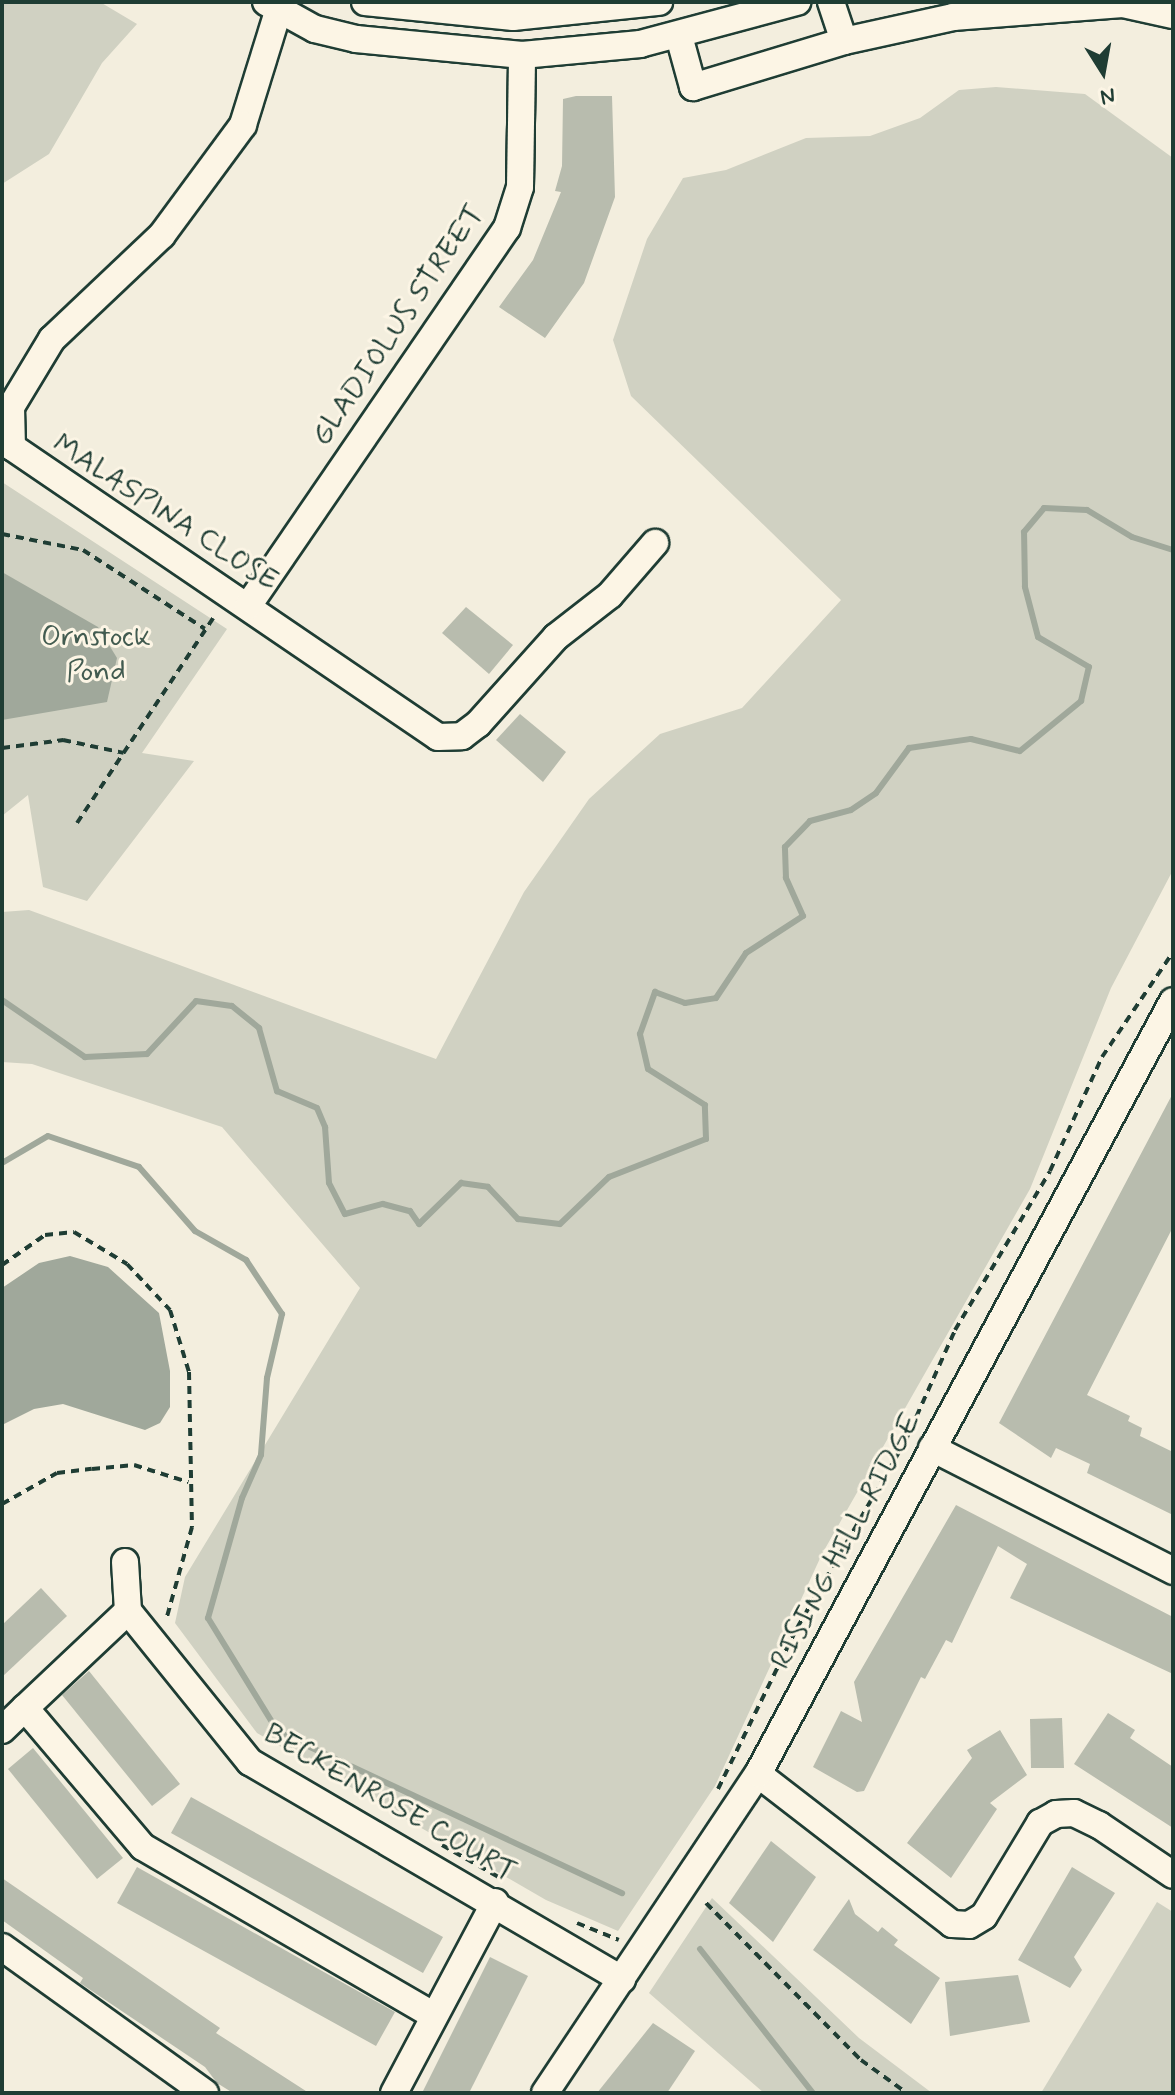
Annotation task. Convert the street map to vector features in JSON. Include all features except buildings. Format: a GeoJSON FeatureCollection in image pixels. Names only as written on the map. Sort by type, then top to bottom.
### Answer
{"type":"FeatureCollection","features":[{"type":"Feature","properties":{"kind":"street"},"geometry":{"type":"LineString","coordinates":[[365,2],[513,17],[659,2]]}},
{"type":"Feature","properties":{"kind":"street"},"geometry":{"type":"LineString","coordinates":[[279,3],[315,29],[356,39],[522,55],[679,36],[797,2]]}},
{"type":"Feature","properties":{"kind":"street"},"geometry":{"type":"LineString","coordinates":[[831,2],[844,41]]}},
{"type":"Feature","properties":{"kind":"street","name":"MALASPINA CLOSE"},"geometry":{"type":"LineString","coordinates":[[279,3],[243,125],[162,235],[52,339],[16,396],[7,427],[19,455],[248,606],[428,731],[451,738],[478,724],[547,646],[610,595],[655,543]]}},
{"type":"Feature","properties":{"kind":"street"},"geometry":{"type":"LineString","coordinates":[[679,36],[693,87],[844,41],[1024,7],[1123,4],[1173,15]]}},
{"type":"Feature","properties":{"kind":"street","name":"GLADIOLUS STREET"},"geometry":{"type":"LineString","coordinates":[[248,606],[507,228],[520,187],[522,55]]}},
{"type":"Feature","properties":{"kind":"street","name":"RISING HILL RIDGE"},"geometry":{"type":"LineString","coordinates":[[545,2093],[758,1774],[1173,1001]]}},
{"type":"Feature","properties":{"kind":"street"},"geometry":{"type":"LineString","coordinates":[[932,1448],[1173,1571]]}},
{"type":"Feature","properties":{"kind":"street"},"geometry":{"type":"LineString","coordinates":[[2,1730],[128,1611],[125,1562]]}},
{"type":"Feature","properties":{"kind":"street","name":"BECKENROSE COURT"},"geometry":{"type":"LineString","coordinates":[[128,1611],[250,1762],[504,1894],[622,1979]]}},
{"type":"Feature","properties":{"kind":"street"},"geometry":{"type":"LineString","coordinates":[[25,1708],[143,1847],[433,2015]]}},
{"type":"Feature","properties":{"kind":"street"},"geometry":{"type":"LineString","coordinates":[[758,1774],[952,1924],[969,1925],[984,1916],[1040,1823],[1056,1814],[1074,1813],[1099,1825],[1173,1875]]}},
{"type":"Feature","properties":{"kind":"street"},"geometry":{"type":"LineString","coordinates":[[394,2093],[433,2015],[504,1894]]}},
{"type":"Feature","properties":{"kind":"street"},"geometry":{"type":"LineString","coordinates":[[2,1947],[205,2093]]}},
{"type":"Feature","properties":{"kind":"path"},"geometry":{"type":"LineString","coordinates":[[2,534],[83,550],[205,629]]}},
{"type":"Feature","properties":{"kind":"path"},"geometry":{"type":"LineString","coordinates":[[77,823],[213,618]]}},
{"type":"Feature","properties":{"kind":"path"},"geometry":{"type":"LineString","coordinates":[[2,748],[63,740],[124,753]]}},
{"type":"Feature","properties":{"kind":"path"},"geometry":{"type":"LineString","coordinates":[[712,1798],[797,1628],[905,1442],[955,1330],[1050,1171],[1102,1057],[1173,952]]}},
{"type":"Feature","properties":{"kind":"path"},"geometry":{"type":"LineString","coordinates":[[2,1265],[45,1235],[74,1232],[127,1264],[170,1310],[189,1372],[188,1482],[192,1527],[167,1626]]}},
{"type":"Feature","properties":{"kind":"path"},"geometry":{"type":"LineString","coordinates":[[2,1504],[57,1473],[134,1465],[188,1482]]}},
{"type":"Feature","properties":{"kind":"path"},"geometry":{"type":"LineString","coordinates":[[428,1837],[504,1894]]}},
{"type":"Feature","properties":{"kind":"path"},"geometry":{"type":"LineString","coordinates":[[706,1903],[861,2060],[907,2093]]}},
{"type":"Feature","properties":{"kind":"path"},"geometry":{"type":"LineString","coordinates":[[572,1921],[618,1942],[625,1930]]}},
{"type":"Feature","properties":{"kind":"green space"},"geometry":{"type":"Polygon","coordinates":[[[2,2],[100,2],[137,24],[102,63],[49,154],[2,184],[2,2]]]}},
{"type":"Feature","properties":{"kind":"green space"},"geometry":{"type":"Polygon","coordinates":[[[996,87],[1085,94],[1173,158],[1173,870],[1111,988],[1030,1189],[822,1554],[715,1786],[618,1931],[546,1900],[257,1733],[175,1623],[185,1577],[360,1288],[222,1127],[32,1064],[2,1062],[2,912],[29,910],[436,1059],[524,892],[589,799],[660,734],[742,708],[841,600],[631,396],[613,340],[647,239],[683,178],[726,170],[806,138],[870,136],[920,118],[959,90],[996,87]]]}},
{"type":"Feature","properties":{"kind":"green space","name":"Ornstock Pond"},"geometry":{"type":"Polygon","coordinates":[[[2,482],[227,629],[142,753],[194,761],[87,901],[43,887],[28,795],[2,816],[2,482]]]}},
{"type":"Feature","properties":{"kind":"green space"},"geometry":{"type":"Polygon","coordinates":[[[712,1898],[859,2038],[932,2093],[764,2093],[649,1993],[712,1898]]]}},
{"type":"Feature","properties":{"kind":"green space"},"geometry":{"type":"Polygon","coordinates":[[[1157,1902],[1173,1912],[1173,2093],[1041,2093],[1157,1902]]]}},
{"type":"Feature","properties":{"kind":"shaded area"},"geometry":{"type":"Polygon","coordinates":[[[2,572],[98,627],[117,658],[107,702],[2,720],[2,572]]]}},
{"type":"Feature","properties":{"kind":"shaded area"},"geometry":{"type":"Polygon","coordinates":[[[70,1256],[108,1267],[159,1313],[170,1371],[170,1407],[160,1423],[145,1430],[63,1404],[34,1409],[2,1425],[2,1288],[39,1263],[70,1256]]]}},
{"type":"Feature","properties":{"kind":"waterway"},"geometry":{"type":"LineString","coordinates":[[2,1000],[85,1057],[147,1054],[196,1001],[232,1006],[259,1028],[277,1091],[317,1108],[325,1127],[329,1183],[345,1214],[383,1204],[410,1211],[419,1224],[461,1183],[488,1187],[518,1219],[560,1224],[609,1177],[706,1139],[705,1105],[648,1069],[640,1034],[655,992],[685,1003],[716,998],[746,953],[803,916],[786,878],[785,847],[810,821],[851,810],[876,793],[909,748],[971,739],[1020,751],[1081,701],[1089,667],[1038,637],[1025,587],[1024,532],[1044,508],[1087,510],[1132,537],[1173,550]]}},
{"type":"Feature","properties":{"kind":"waterway"},"geometry":{"type":"LineString","coordinates":[[2,1163],[48,1136],[139,1167],[195,1231],[246,1260],[282,1314],[267,1378],[261,1455],[242,1498],[208,1618],[278,1732],[622,1893]]}},
{"type":"Feature","properties":{"kind":"waterway"},"geometry":{"type":"LineString","coordinates":[[700,1949],[813,2093]]}}]}
